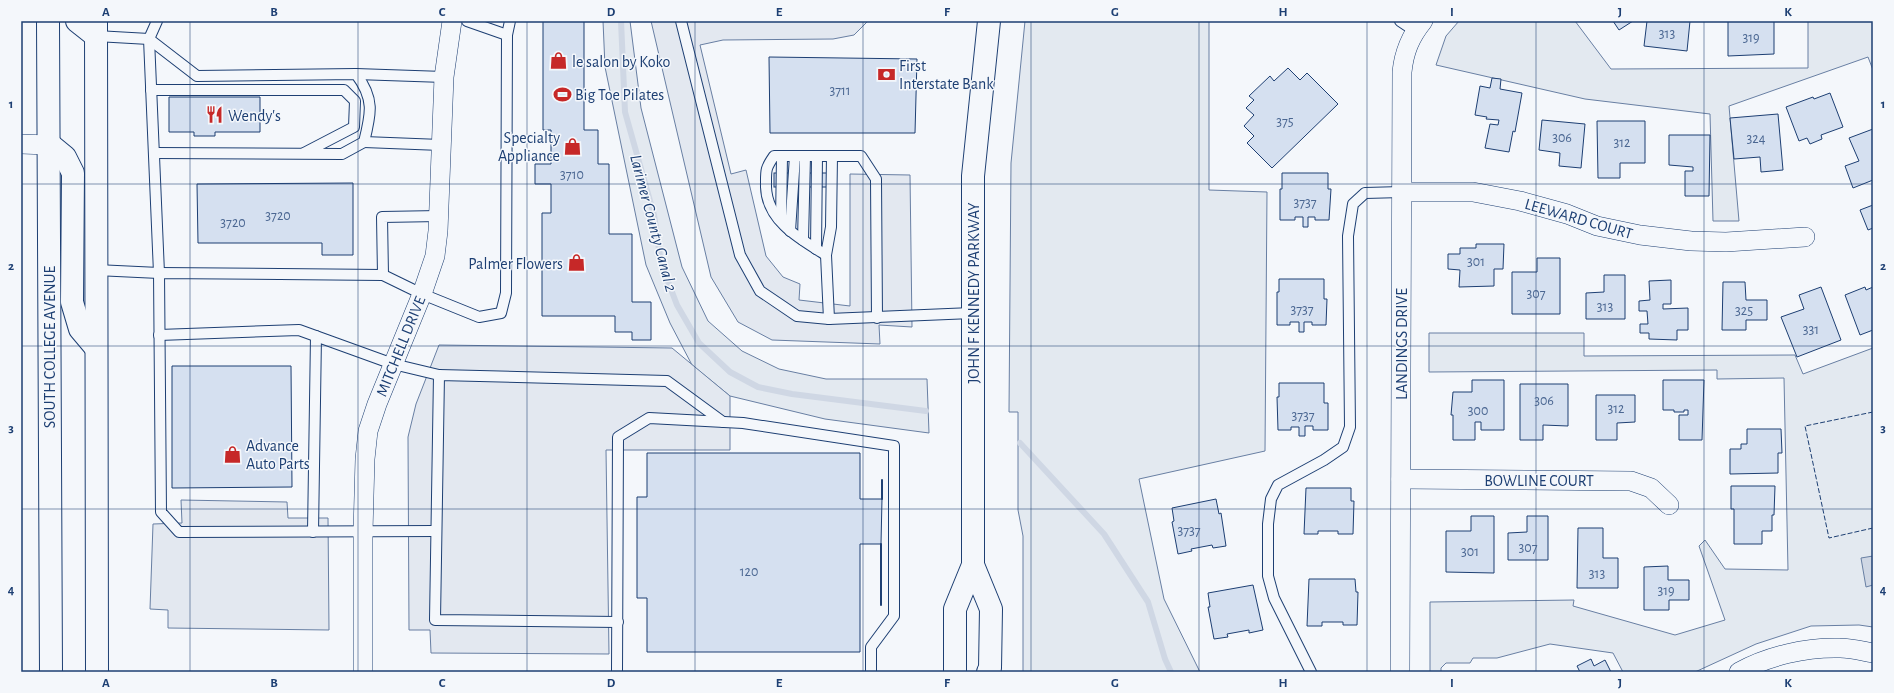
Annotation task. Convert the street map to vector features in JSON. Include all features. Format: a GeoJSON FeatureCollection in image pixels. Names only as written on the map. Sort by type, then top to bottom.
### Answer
{"type":"FeatureCollection","features":[{"type":"Feature","properties":{"kind":"main road","name":"SOUTH COLLEGE AVENUE"},"geometry":{"type":"LineString","coordinates":[[48,21],[51,672]]}},
{"type":"Feature","properties":{"kind":"main road"},"geometry":{"type":"LineString","coordinates":[[77,21],[96,29],[97,672]]}},
{"type":"Feature","properties":{"kind":"main road","name":"JOHN F KENNEDY PARKWAY"},"geometry":{"type":"LineString","coordinates":[[988,672],[990,668],[991,609],[973,565],[972,313],[973,176],[989,21]]}},
{"type":"Feature","properties":{"kind":"main road"},"geometry":{"type":"LineString","coordinates":[[48,144],[65,157],[73,173],[72,302],[80,329],[96,348]]}},
{"type":"Feature","properties":{"kind":"main road","name":"JOHN F KENNEDY PARKWAY"},"geometry":{"type":"LineString","coordinates":[[955,672],[955,609],[973,565]]}},
{"type":"Feature","properties":{"kind":"street","name":"MITCHELL DRIVE"},"geometry":{"type":"LineString","coordinates":[[363,672],[363,532],[365,459],[368,431],[377,404],[422,294],[435,256],[444,77],[452,21]]}},
{"type":"Feature","properties":{"kind":"street","name":"LANDINGS DRIVE"},"geometry":{"type":"LineString","coordinates":[[1400,672],[1403,66],[1404,54],[1412,24]]}},
{"type":"Feature","properties":{"kind":"street"},"geometry":{"type":"LineString","coordinates":[[21,144],[48,144]]}},
{"type":"Feature","properties":{"kind":"street","name":"LEEWARD COURT"},"geometry":{"type":"LineString","coordinates":[[1402,192],[1473,192],[1520,201],[1567,214],[1604,228],[1640,235],[1691,241],[1726,242],[1805,237]]}},
{"type":"Feature","properties":{"kind":"street","name":"BOWLINE COURT"},"geometry":{"type":"LineString","coordinates":[[1401,479],[1631,481],[1651,488],[1669,505]]}},
{"type":"Feature","properties":{"kind":"street"},"geometry":{"type":"LineString","coordinates":[[1739,672],[1784,655],[1823,648],[1841,648],[1873,653]]}},
{"type":"Feature","properties":{"kind":"lane"},"geometry":{"type":"LineString","coordinates":[[157,21],[149,39],[159,273],[160,512],[179,532],[436,531]]}},
{"type":"Feature","properties":{"kind":"lane"},"geometry":{"type":"LineString","coordinates":[[467,21],[507,35]]}},
{"type":"Feature","properties":{"kind":"lane"},"geometry":{"type":"LineString","coordinates":[[96,270],[159,273],[384,275],[422,294],[480,317],[501,313],[506,293],[507,35],[510,21]]}},
{"type":"Feature","properties":{"kind":"lane"},"geometry":{"type":"LineString","coordinates":[[681,21],[740,255],[760,291],[797,316],[829,319],[972,313]]}},
{"type":"Feature","properties":{"kind":"lane"},"geometry":{"type":"LineString","coordinates":[[96,29],[149,39],[197,76],[356,74],[444,77]]}},
{"type":"Feature","properties":{"kind":"lane"},"geometry":{"type":"LineString","coordinates":[[356,74],[365,86],[371,113],[364,142]]}},
{"type":"Feature","properties":{"kind":"lane"},"geometry":{"type":"LineString","coordinates":[[151,90],[344,90],[355,101],[354,128],[302,154]]}},
{"type":"Feature","properties":{"kind":"lane"},"geometry":{"type":"LineString","coordinates":[[154,153],[342,154],[364,142],[441,145]]}},
{"type":"Feature","properties":{"kind":"lane"},"geometry":{"type":"LineString","coordinates":[[826,255],[802,240],[772,212],[766,192],[766,168],[774,156],[860,156],[876,179],[877,318]]}},
{"type":"Feature","properties":{"kind":"lane"},"geometry":{"type":"LineString","coordinates":[[780,221],[782,156]]}},
{"type":"Feature","properties":{"kind":"lane"},"geometry":{"type":"LineString","coordinates":[[790,230],[795,156]]}},
{"type":"Feature","properties":{"kind":"lane"},"geometry":{"type":"LineString","coordinates":[[802,240],[806,156]]}},
{"type":"Feature","properties":{"kind":"lane"},"geometry":{"type":"LineString","coordinates":[[816,249],[817,156]]}},
{"type":"Feature","properties":{"kind":"lane"},"geometry":{"type":"LineString","coordinates":[[829,319],[826,255],[831,227],[832,156]]}},
{"type":"Feature","properties":{"kind":"lane"},"geometry":{"type":"LineString","coordinates":[[1311,672],[1274,598],[1268,576],[1268,524],[1272,499],[1278,485],[1324,460],[1343,447],[1350,427],[1348,236],[1353,204],[1365,193],[1402,192]]}},
{"type":"Feature","properties":{"kind":"lane"},"geometry":{"type":"LineString","coordinates":[[384,275],[382,217],[438,216]]}},
{"type":"Feature","properties":{"kind":"lane"},"geometry":{"type":"LineString","coordinates":[[159,335],[299,330],[393,364],[438,375],[667,381],[723,422]]}},
{"type":"Feature","properties":{"kind":"lane"},"geometry":{"type":"LineString","coordinates":[[314,532],[316,336]]}},
{"type":"Feature","properties":{"kind":"lane"},"geometry":{"type":"LineString","coordinates":[[438,375],[435,620],[618,622]]}},
{"type":"Feature","properties":{"kind":"lane"},"geometry":{"type":"LineString","coordinates":[[617,672],[618,437],[649,418],[743,423],[894,446],[894,616],[871,647],[871,672]]}},
{"type":"Feature","properties":{"kind":"shaded area"},"geometry":{"type":"Polygon","coordinates":[[[603,21],[630,21],[641,108],[682,267],[708,321],[742,351],[779,369],[826,379],[927,379],[929,433],[825,419],[730,396],[692,365],[670,323],[646,265],[605,67],[603,21]]]}},
{"type":"Feature","properties":{"kind":"shaded area"},"geometry":{"type":"Polygon","coordinates":[[[651,21],[868,21],[854,35],[833,39],[723,40],[700,45],[731,174],[746,170],[766,256],[783,277],[800,284],[799,300],[850,306],[850,174],[910,175],[912,327],[879,325],[880,344],[772,340],[738,322],[711,277],[651,21]]]}},
{"type":"Feature","properties":{"kind":"shaded area"},"geometry":{"type":"Polygon","coordinates":[[[1025,21],[1209,21],[1209,190],[1267,192],[1265,451],[1139,479],[1164,599],[1200,672],[1023,672],[1023,536],[1018,510],[1018,412],[1009,412],[1011,163],[1025,21]]]}},
{"type":"Feature","properties":{"kind":"shaded area"},"geometry":{"type":"Polygon","coordinates":[[[1459,21],[1575,21],[1611,69],[1808,68],[1808,21],[1873,21],[1873,70],[1868,57],[1729,106],[1739,221],[1713,221],[1710,114],[1585,99],[1436,65],[1446,36],[1459,21]]]}},
{"type":"Feature","properties":{"kind":"shaded area"},"geometry":{"type":"Polygon","coordinates":[[[1429,333],[1584,333],[1584,356],[1795,355],[1803,374],[1873,348],[1873,627],[1859,625],[1811,626],[1756,644],[1695,672],[1623,672],[1613,653],[1550,644],[1497,658],[1473,658],[1470,663],[1446,663],[1441,668],[1441,672],[1430,672],[1430,602],[1574,600],[1573,606],[1675,635],[1725,620],[1699,546],[1705,540],[1725,569],[1788,570],[1784,378],[1717,379],[1717,370],[1429,372],[1429,333]]]}},
{"type":"Feature","properties":{"kind":"shaded area"},"geometry":{"type":"Polygon","coordinates":[[[439,345],[672,348],[730,396],[730,450],[606,450],[609,654],[431,653],[430,630],[409,630],[408,437],[416,404],[439,345]]]}},
{"type":"Feature","properties":{"kind":"shaded area"},"geometry":{"type":"Polygon","coordinates":[[[181,500],[287,502],[288,518],[328,518],[329,630],[168,628],[168,610],[150,609],[153,524],[182,523],[181,500]]]}},
{"type":"Feature","properties":{"kind":"shaded area"},"geometry":{"type":"Polygon","coordinates":[[[1873,556],[1873,585],[1866,587],[1861,558],[1873,556]]]}},
{"type":"Feature","properties":{"kind":"building"},"geometry":{"type":"Polygon","coordinates":[[[543,21],[584,21],[584,130],[598,130],[598,164],[609,164],[609,234],[632,234],[632,302],[651,302],[651,340],[632,340],[632,332],[615,332],[615,316],[542,316],[542,213],[551,213],[551,184],[535,184],[535,164],[551,164],[551,130],[543,130],[543,21]]]}},
{"type":"Feature","properties":{"kind":"building"},"geometry":{"type":"Polygon","coordinates":[[[1613,21],[1633,21],[1619,30],[1613,21]]]}},
{"type":"Feature","properties":{"kind":"building"},"geometry":{"type":"Polygon","coordinates":[[[1647,21],[1690,21],[1687,51],[1644,46],[1647,21]]]}},
{"type":"Feature","properties":{"kind":"building"},"geometry":{"type":"Polygon","coordinates":[[[1728,21],[1774,21],[1774,54],[1728,56],[1728,21]]]}},
{"type":"Feature","properties":{"kind":"building"},"geometry":{"type":"Polygon","coordinates":[[[769,57],[917,59],[915,133],[770,133],[769,57]]]}},
{"type":"Feature","properties":{"kind":"building"},"geometry":{"type":"Polygon","coordinates":[[[1288,68],[1300,80],[1307,73],[1338,104],[1272,168],[1247,143],[1254,136],[1244,126],[1254,115],[1246,108],[1254,100],[1249,96],[1270,76],[1274,81],[1288,68]]]}},
{"type":"Feature","properties":{"kind":"building"},"geometry":{"type":"Polygon","coordinates":[[[1492,78],[1501,79],[1500,89],[1522,93],[1515,132],[1513,131],[1509,152],[1485,148],[1490,124],[1498,125],[1499,120],[1486,119],[1487,117],[1475,115],[1480,86],[1490,88],[1492,78]]]}},
{"type":"Feature","properties":{"kind":"building"},"geometry":{"type":"Polygon","coordinates":[[[1830,93],[1843,127],[1821,135],[1822,139],[1810,144],[1807,138],[1799,141],[1786,107],[1813,97],[1814,99],[1830,93]]]}},
{"type":"Feature","properties":{"kind":"building","name":"Wendy's"},"geometry":{"type":"Polygon","coordinates":[[[169,97],[260,97],[260,132],[215,132],[215,136],[194,136],[194,132],[169,132],[169,97]]]}},
{"type":"Feature","properties":{"kind":"building"},"geometry":{"type":"Polygon","coordinates":[[[1778,114],[1783,170],[1761,172],[1760,157],[1734,159],[1730,118],[1778,114]]]}},
{"type":"Feature","properties":{"kind":"building"},"geometry":{"type":"Polygon","coordinates":[[[1542,120],[1585,124],[1581,168],[1559,166],[1560,153],[1539,150],[1542,120]]]}},
{"type":"Feature","properties":{"kind":"building"},"geometry":{"type":"Polygon","coordinates":[[[1597,121],[1645,121],[1645,163],[1620,163],[1620,178],[1598,178],[1597,121]]]}},
{"type":"Feature","properties":{"kind":"building"},"geometry":{"type":"Polygon","coordinates":[[[1873,129],[1873,180],[1853,188],[1845,166],[1859,161],[1849,138],[1873,129]]]}},
{"type":"Feature","properties":{"kind":"building"},"geometry":{"type":"Polygon","coordinates":[[[1669,135],[1710,135],[1709,196],[1685,196],[1685,171],[1693,171],[1693,167],[1669,165],[1669,135]]]}},
{"type":"Feature","properties":{"kind":"building"},"geometry":{"type":"Polygon","coordinates":[[[774,173],[831,173],[831,187],[774,187],[774,173]]]}},
{"type":"Feature","properties":{"kind":"building"},"geometry":{"type":"Polygon","coordinates":[[[1282,173],[1328,173],[1328,189],[1331,189],[1329,220],[1315,220],[1315,217],[1308,217],[1308,227],[1303,227],[1303,217],[1295,217],[1295,220],[1280,220],[1280,189],[1282,189],[1282,173]]]}},
{"type":"Feature","properties":{"kind":"building"},"geometry":{"type":"Polygon","coordinates":[[[353,183],[353,255],[322,255],[322,243],[198,243],[197,184],[353,183]]]}},
{"type":"Feature","properties":{"kind":"building"},"geometry":{"type":"Polygon","coordinates":[[[1873,205],[1873,228],[1868,230],[1860,210],[1873,205]]]}},
{"type":"Feature","properties":{"kind":"building"},"geometry":{"type":"Polygon","coordinates":[[[1476,244],[1504,244],[1503,269],[1494,269],[1494,286],[1459,287],[1460,270],[1448,269],[1448,254],[1460,254],[1460,248],[1476,248],[1476,244]]]}},
{"type":"Feature","properties":{"kind":"building"},"geometry":{"type":"Polygon","coordinates":[[[1537,258],[1560,258],[1560,314],[1512,314],[1512,272],[1537,272],[1537,258]]]}},
{"type":"Feature","properties":{"kind":"building"},"geometry":{"type":"Polygon","coordinates":[[[1604,275],[1625,275],[1625,319],[1586,319],[1586,293],[1604,292],[1604,275]]]}},
{"type":"Feature","properties":{"kind":"building"},"geometry":{"type":"Polygon","coordinates":[[[1279,279],[1324,279],[1324,299],[1327,299],[1326,325],[1312,325],[1312,322],[1304,322],[1304,332],[1299,332],[1299,322],[1290,322],[1290,325],[1277,325],[1277,292],[1279,292],[1279,279]]]}},
{"type":"Feature","properties":{"kind":"building"},"geometry":{"type":"Polygon","coordinates":[[[1671,280],[1671,304],[1663,304],[1663,309],[1688,308],[1688,330],[1677,330],[1677,340],[1649,339],[1649,333],[1640,333],[1640,324],[1648,324],[1647,311],[1639,311],[1639,301],[1650,300],[1649,281],[1671,280]]]}},
{"type":"Feature","properties":{"kind":"building"},"geometry":{"type":"Polygon","coordinates":[[[1723,282],[1745,282],[1746,300],[1767,300],[1767,320],[1746,320],[1746,330],[1722,330],[1723,282]]]}},
{"type":"Feature","properties":{"kind":"building"},"geometry":{"type":"Polygon","coordinates":[[[1821,287],[1841,340],[1797,357],[1781,317],[1804,309],[1799,295],[1821,287]]]}},
{"type":"Feature","properties":{"kind":"building"},"geometry":{"type":"Polygon","coordinates":[[[1865,287],[1866,290],[1873,287],[1873,330],[1860,335],[1845,295],[1865,287]]]}},
{"type":"Feature","properties":{"kind":"building"},"geometry":{"type":"Polygon","coordinates":[[[172,366],[291,366],[292,487],[172,488],[172,366]]]}},
{"type":"Feature","properties":{"kind":"building"},"geometry":{"type":"Polygon","coordinates":[[[1472,380],[1504,380],[1504,430],[1481,430],[1481,422],[1475,422],[1475,440],[1453,440],[1453,415],[1451,415],[1453,392],[1472,392],[1472,380]]]}},
{"type":"Feature","properties":{"kind":"building"},"geometry":{"type":"Polygon","coordinates":[[[1663,380],[1704,380],[1702,440],[1679,440],[1679,415],[1688,415],[1688,410],[1684,410],[1684,412],[1674,412],[1674,410],[1663,410],[1663,380]]]}},
{"type":"Feature","properties":{"kind":"building"},"geometry":{"type":"Polygon","coordinates":[[[1279,383],[1324,383],[1324,403],[1328,403],[1328,430],[1313,430],[1313,426],[1305,426],[1305,436],[1299,436],[1299,427],[1291,427],[1291,430],[1278,430],[1277,397],[1279,397],[1279,383]]]}},
{"type":"Feature","properties":{"kind":"building"},"geometry":{"type":"Polygon","coordinates":[[[1520,384],[1568,384],[1568,426],[1543,425],[1543,440],[1520,440],[1520,384]]]}},
{"type":"Feature","properties":{"kind":"building"},"geometry":{"type":"Polygon","coordinates":[[[1596,395],[1635,395],[1635,422],[1617,423],[1617,440],[1596,440],[1596,395]]]}},
{"type":"Feature","properties":{"kind":"building"},"geometry":{"type":"Polygon","coordinates":[[[1747,429],[1781,429],[1782,453],[1778,453],[1778,473],[1730,474],[1730,449],[1741,449],[1741,444],[1747,444],[1747,429]]]}},
{"type":"Feature","properties":{"kind":"building"},"geometry":{"type":"Polygon","coordinates":[[[647,453],[860,453],[860,499],[882,499],[881,544],[860,544],[860,652],[647,652],[647,598],[637,598],[637,497],[647,497],[647,453]]]}},
{"type":"Feature","properties":{"kind":"building"},"geometry":{"type":"Polygon","coordinates":[[[1731,486],[1775,486],[1772,531],[1762,531],[1762,544],[1734,544],[1734,509],[1731,509],[1731,486]]]}},
{"type":"Feature","properties":{"kind":"building"},"geometry":{"type":"Polygon","coordinates":[[[1306,488],[1351,488],[1351,501],[1354,501],[1353,534],[1338,534],[1338,531],[1318,531],[1318,534],[1304,534],[1306,488]]]}},
{"type":"Feature","properties":{"kind":"building"},"geometry":{"type":"Polygon","coordinates":[[[1216,499],[1219,514],[1221,513],[1226,546],[1213,548],[1212,545],[1191,549],[1192,551],[1178,554],[1172,522],[1174,521],[1172,508],[1216,499]]]}},
{"type":"Feature","properties":{"kind":"building"},"geometry":{"type":"Polygon","coordinates":[[[1471,516],[1494,516],[1494,573],[1446,572],[1446,531],[1471,531],[1471,516]]]}},
{"type":"Feature","properties":{"kind":"building"},"geometry":{"type":"Polygon","coordinates":[[[1527,516],[1548,516],[1548,560],[1508,560],[1508,533],[1527,532],[1527,516]]]}},
{"type":"Feature","properties":{"kind":"building"},"geometry":{"type":"Polygon","coordinates":[[[1578,528],[1603,528],[1603,558],[1618,558],[1618,588],[1577,588],[1578,528]]]}},
{"type":"Feature","properties":{"kind":"building"},"geometry":{"type":"Polygon","coordinates":[[[1668,566],[1668,580],[1689,580],[1689,600],[1669,600],[1669,610],[1644,610],[1644,567],[1668,566]]]}},
{"type":"Feature","properties":{"kind":"building"},"geometry":{"type":"Polygon","coordinates":[[[1309,579],[1355,579],[1356,592],[1358,592],[1357,625],[1343,625],[1343,622],[1322,622],[1322,626],[1307,626],[1309,579]]]}},
{"type":"Feature","properties":{"kind":"building"},"geometry":{"type":"Polygon","coordinates":[[[1253,585],[1263,630],[1249,633],[1249,630],[1227,634],[1228,637],[1214,639],[1208,607],[1210,607],[1208,593],[1253,585]]]}},
{"type":"Feature","properties":{"kind":"building"},"geometry":{"type":"Polygon","coordinates":[[[1591,659],[1594,666],[1605,660],[1611,672],[1580,672],[1577,666],[1591,659]]]}},
{"type":"Feature","properties":{"kind":"waterway","name":"Larimer County Canal 2"},"geometry":{"type":"LineString","coordinates":[[621,21],[625,112],[654,215],[661,263],[677,305],[699,343],[730,372],[758,387],[792,394],[926,411]]}},
{"type":"Feature","properties":{"kind":"waterway","name":"Larimer County Canal 2"},"geometry":{"type":"LineString","coordinates":[[1020,443],[1104,534],[1148,602],[1165,659],[1171,672]]}},
{"type":"Feature","properties":{"kind":"fence"},"geometry":{"type":"LineString","coordinates":[[1873,412],[1805,426],[1829,538],[1873,528]]}},
{"type":"Feature","properties":{"kind":"wall"},"geometry":{"type":"LineString","coordinates":[[882,480],[882,499]]}},
{"type":"Feature","properties":{"kind":"wall"},"geometry":{"type":"LineString","coordinates":[[881,544],[881,605]]}},
{"type":"Feature","properties":{"kind":"place","name":"le salon by Koko"},"geometry":{"type":"Point","coordinates":[559,61]}},
{"type":"Feature","properties":{"kind":"place","name":"First Interstate Bank"},"geometry":{"type":"Point","coordinates":[886,74]}},
{"type":"Feature","properties":{"kind":"place","name":"Big Toe Pilates"},"geometry":{"type":"Point","coordinates":[562,94]}},
{"type":"Feature","properties":{"kind":"place","name":"Wendy's"},"geometry":{"type":"Point","coordinates":[215,115]}},
{"type":"Feature","properties":{"kind":"place","name":"Specialty Appliance"},"geometry":{"type":"Point","coordinates":[573,146]}},
{"type":"Feature","properties":{"kind":"place","name":"Palmer Flowers"},"geometry":{"type":"Point","coordinates":[576,263]}},
{"type":"Feature","properties":{"kind":"place","name":"Advance Auto Parts"},"geometry":{"type":"Point","coordinates":[233,454]}}]}
